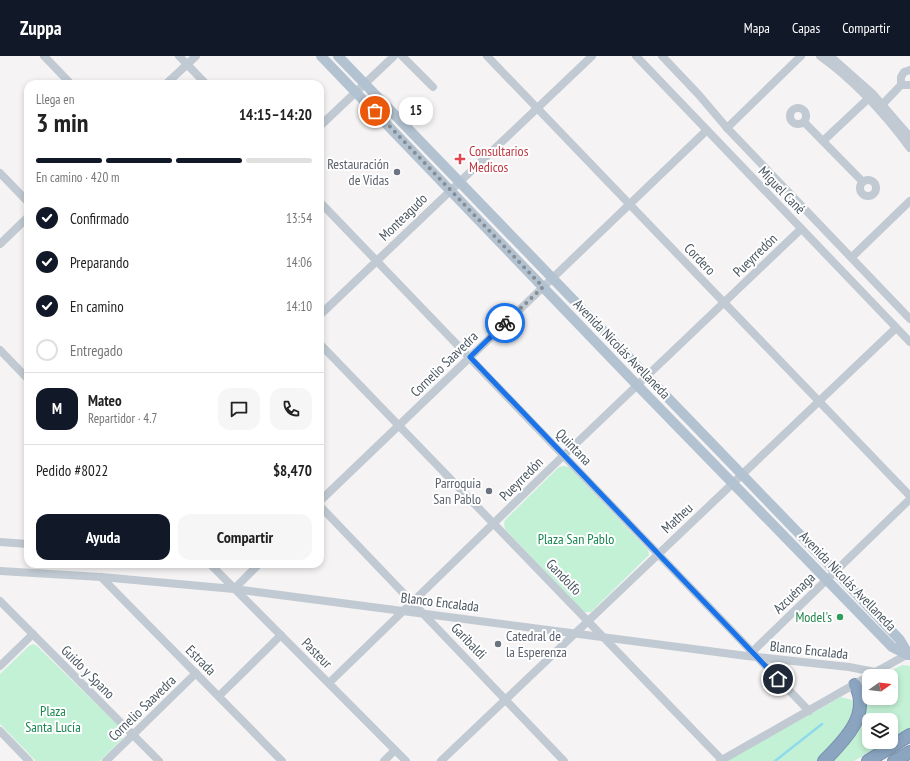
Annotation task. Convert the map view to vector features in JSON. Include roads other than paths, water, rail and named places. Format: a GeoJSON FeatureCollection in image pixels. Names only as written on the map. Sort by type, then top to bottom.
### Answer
{"type":"FeatureCollection","features":[{"type":"Feature","properties":{"kind":"highway"},"geometry":{"type":"LineString","coordinates":[[824,761],[845,740],[857,720],[860,699],[859,691],[855,684]]}},
{"type":"Feature","properties":{"kind":"highway"},"geometry":{"type":"LineString","coordinates":[[868,761],[910,735]]}},
{"type":"Feature","properties":{"kind":"highway"},"geometry":{"type":"LineString","coordinates":[[894,761],[910,752]]}},
{"type":"Feature","properties":{"kind":"main road","name":"Avenida Nicolás Avellaneda"},"geometry":{"type":"LineString","coordinates":[[321,56],[637,385],[892,647],[909,655]]}},
{"type":"Feature","properties":{"kind":"main road","name":"Avenida Nicolás Avellaneda"},"geometry":{"type":"LineString","coordinates":[[338,56],[836,572],[900,640],[909,655]]}},
{"type":"Feature","properties":{"kind":"street"},"geometry":{"type":"LineString","coordinates":[[44,56],[67,80]]}},
{"type":"Feature","properties":{"kind":"street"},"geometry":{"type":"LineString","coordinates":[[179,56],[202,80]]}},
{"type":"Feature","properties":{"kind":"street"},"geometry":{"type":"LineString","coordinates":[[170,80],[196,56]]}},
{"type":"Feature","properties":{"kind":"street"},"geometry":{"type":"LineString","coordinates":[[324,122],[394,56]]}},
{"type":"Feature","properties":{"kind":"street"},"geometry":{"type":"LineString","coordinates":[[402,56],[433,87]]}},
{"type":"Feature","properties":{"kind":"street","name":"Cordero"},"geometry":{"type":"LineString","coordinates":[[487,56],[910,498]]}},
{"type":"Feature","properties":{"kind":"street","name":"Monteagudo"},"geometry":{"type":"LineString","coordinates":[[324,311],[592,56]]}},
{"type":"Feature","properties":{"kind":"street","name":"Miguel Cané"},"geometry":{"type":"LineString","coordinates":[[636,56],[910,342]]}},
{"type":"Feature","properties":{"kind":"street"},"geometry":{"type":"LineString","coordinates":[[662,56],[700,96],[727,128],[910,318]]}},
{"type":"Feature","properties":{"kind":"street"},"geometry":{"type":"LineString","coordinates":[[727,128],[801,56]]}},
{"type":"Feature","properties":{"kind":"street"},"geometry":{"type":"LineString","coordinates":[[820,56],[871,96]]}},
{"type":"Feature","properties":{"kind":"street"},"geometry":{"type":"LineString","coordinates":[[830,56],[910,137]]}},
{"type":"Feature","properties":{"kind":"street"},"geometry":{"type":"LineString","coordinates":[[881,106],[906,85],[902,74],[906,70],[910,70]]}},
{"type":"Feature","properties":{"kind":"street"},"geometry":{"type":"LineString","coordinates":[[823,141],[871,96]]}},
{"type":"Feature","properties":{"kind":"street"},"geometry":{"type":"LineString","coordinates":[[881,106],[910,148]]}},
{"type":"Feature","properties":{"kind":"street"},"geometry":{"type":"LineString","coordinates":[[804,122],[863,182]]}},
{"type":"Feature","properties":{"kind":"street","name":"Cornelio Saavedra"},"geometry":{"type":"LineString","coordinates":[[324,497],[707,130]]}},
{"type":"Feature","properties":{"kind":"street"},"geometry":{"type":"LineString","coordinates":[[0,173],[24,198]]}},
{"type":"Feature","properties":{"kind":"street"},"geometry":{"type":"LineString","coordinates":[[852,257],[910,201]]}},
{"type":"Feature","properties":{"kind":"street","name":"Quintana"},"geometry":{"type":"LineString","coordinates":[[324,206],[658,553],[752,655],[809,711]]}},
{"type":"Feature","properties":{"kind":"street"},"geometry":{"type":"LineString","coordinates":[[0,244],[24,221]]}},
{"type":"Feature","properties":{"kind":"street","name":"Pueyrredón"},"geometry":{"type":"LineString","coordinates":[[329,682],[646,376],[801,229]]}},
{"type":"Feature","properties":{"kind":"street","name":"Matheu"},"geometry":{"type":"LineString","coordinates":[[441,761],[573,633],[896,328]]}},
{"type":"Feature","properties":{"kind":"street","name":"Gandolfo"},"geometry":{"type":"LineString","coordinates":[[324,348],[587,621],[605,637],[721,760]]}},
{"type":"Feature","properties":{"kind":"street"},"geometry":{"type":"LineString","coordinates":[[0,350],[24,375]]}},
{"type":"Feature","properties":{"kind":"street","name":"Azcuénaga"},"geometry":{"type":"LineString","coordinates":[[752,655],[910,498]]}},
{"type":"Feature","properties":{"kind":"street","name":"Garibaldi"},"geometry":{"type":"LineString","coordinates":[[324,510],[506,698],[564,761]]}},
{"type":"Feature","properties":{"kind":"street"},"geometry":{"type":"LineString","coordinates":[[0,542],[24,544]]}},
{"type":"Feature","properties":{"kind":"street","name":"Pasteur"},"geometry":{"type":"LineString","coordinates":[[214,568],[406,761]]}},
{"type":"Feature","properties":{"kind":"street"},"geometry":{"type":"LineString","coordinates":[[234,589],[255,568]]}},
{"type":"Feature","properties":{"kind":"street","name":"Blanco Encalada"},"geometry":{"type":"LineString","coordinates":[[0,571],[101,577],[234,589],[849,667],[862,672]]}},
{"type":"Feature","properties":{"kind":"street","name":"Estrada"},"geometry":{"type":"LineString","coordinates":[[101,577],[282,761]]}},
{"type":"Feature","properties":{"kind":"street","name":"Guido y Spano"},"geometry":{"type":"LineString","coordinates":[[0,601],[159,761]]}},
{"type":"Feature","properties":{"kind":"street"},"geometry":{"type":"LineString","coordinates":[[0,666],[33,634]]}},
{"type":"Feature","properties":{"kind":"street"},"geometry":{"type":"LineString","coordinates":[[219,696],[281,635]]}},
{"type":"Feature","properties":{"kind":"street"},"geometry":{"type":"LineString","coordinates":[[882,669],[909,655]]}},
{"type":"Feature","properties":{"kind":"street","name":"Cornelio Saavedra"},"geometry":{"type":"LineString","coordinates":[[106,761],[196,673]]}},
{"type":"Feature","properties":{"kind":"street"},"geometry":{"type":"LineString","coordinates":[[721,760],[862,680]]}},
{"type":"Feature","properties":{"kind":"street"},"geometry":{"type":"LineString","coordinates":[[0,731],[29,761]]}},
{"type":"Feature","properties":{"kind":"street"},"geometry":{"type":"LineString","coordinates":[[384,761],[395,750]]}},
{"type":"Feature","properties":{"kind":"waterway"},"geometry":{"type":"LineString","coordinates":[[775,761],[822,724]]}},
{"type":"Feature","properties":{"kind":"place","name":"15"},"geometry":{"type":"Point","coordinates":[375,111]}},
{"type":"Feature","properties":{"kind":"place","name":"Consultarios Medicos"},"geometry":{"type":"Point","coordinates":[460,159]}},
{"type":"Feature","properties":{"kind":"place","name":"Restauración de Vidas"},"geometry":{"type":"Point","coordinates":[397,172]}},
{"type":"Feature","properties":{"kind":"place","name":"Parroquia San Pablo"},"geometry":{"type":"Point","coordinates":[489,491]}},
{"type":"Feature","properties":{"kind":"place","name":"Model's"},"geometry":{"type":"Point","coordinates":[840,617]}},
{"type":"Feature","properties":{"kind":"place","name":"Catedral de la Esperenza"},"geometry":{"type":"Point","coordinates":[498,644]}},
{"type":"Feature","properties":{"kind":"park label","name":"Plaza San Pablo"},"geometry":{"type":"Point","coordinates":[576,539]}},
{"type":"Feature","properties":{"kind":"park label","name":"Plaza Santa Lucía"},"geometry":{"type":"Point","coordinates":[53,720]}}]}
